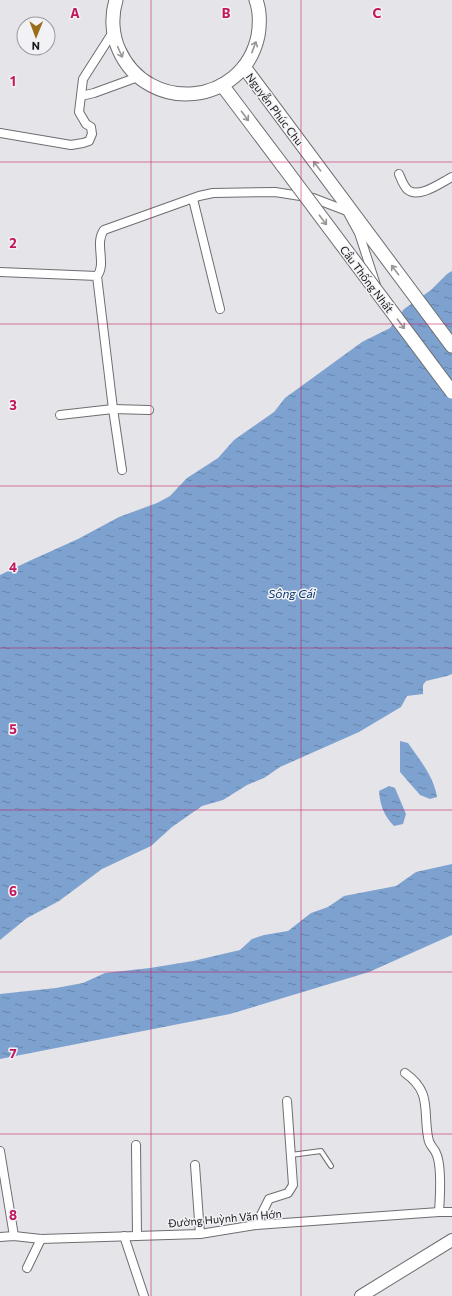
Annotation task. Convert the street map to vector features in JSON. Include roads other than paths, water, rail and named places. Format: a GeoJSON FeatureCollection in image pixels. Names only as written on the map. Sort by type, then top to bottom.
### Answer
{"type":"FeatureCollection","features":[{"type":"Feature","properties":{"kind":"main road"},"geometry":{"type":"LineString","coordinates":[[116,0],[113,17],[113,32],[123,58],[131,70],[154,87],[167,92],[181,94],[195,94],[209,91],[234,77],[244,67],[256,43],[259,30],[259,16],[256,0]]}},
{"type":"Feature","properties":{"kind":"main road","name":"Nguyễn Phúc Chu"},"geometry":{"type":"LineString","coordinates":[[244,67],[452,346]]}},
{"type":"Feature","properties":{"kind":"main road","name":"Cầu Thống Nhất"},"geometry":{"type":"LineString","coordinates":[[222,85],[452,392]]}},
{"type":"Feature","properties":{"kind":"main road"},"geometry":{"type":"LineString","coordinates":[[361,1296],[452,1240]]}},
{"type":"Feature","properties":{"kind":"street"},"geometry":{"type":"LineString","coordinates":[[0,133],[71,145],[89,141],[92,134],[91,127],[86,124],[79,112],[83,79],[113,32]]}},
{"type":"Feature","properties":{"kind":"street"},"geometry":{"type":"LineString","coordinates":[[81,96],[94,93],[138,76]]}},
{"type":"Feature","properties":{"kind":"street"},"geometry":{"type":"LineString","coordinates":[[398,174],[408,190],[416,193],[422,193],[452,177]]}},
{"type":"Feature","properties":{"kind":"street"},"geometry":{"type":"LineString","coordinates":[[122,470],[97,276],[100,273],[101,268],[100,238],[101,233],[104,230],[193,198],[213,193],[276,192],[313,198],[348,210],[359,232],[382,303]]}},
{"type":"Feature","properties":{"kind":"street"},"geometry":{"type":"LineString","coordinates":[[193,198],[220,309]]}},
{"type":"Feature","properties":{"kind":"street"},"geometry":{"type":"LineString","coordinates":[[0,272],[97,276]]}},
{"type":"Feature","properties":{"kind":"street"},"geometry":{"type":"LineString","coordinates":[[60,415],[113,409],[149,410]]}},
{"type":"Feature","properties":{"kind":"street"},"geometry":{"type":"LineString","coordinates":[[405,1073],[418,1085],[425,1098],[428,1138],[430,1146],[436,1153],[439,1167],[439,1212]]}},
{"type":"Feature","properties":{"kind":"street"},"geometry":{"type":"LineString","coordinates":[[256,1225],[269,1199],[288,1193],[293,1185],[287,1101]]}},
{"type":"Feature","properties":{"kind":"street"},"geometry":{"type":"LineString","coordinates":[[136,1145],[137,1236]]}},
{"type":"Feature","properties":{"kind":"street"},"geometry":{"type":"LineString","coordinates":[[0,1151],[14,1236]]}},
{"type":"Feature","properties":{"kind":"street"},"geometry":{"type":"LineString","coordinates":[[195,1165],[200,1234]]}},
{"type":"Feature","properties":{"kind":"street","name":"Đường Huỳnh Văn Hớn"},"geometry":{"type":"LineString","coordinates":[[0,1237],[14,1236],[41,1239],[200,1234],[256,1225],[452,1212]]}},
{"type":"Feature","properties":{"kind":"street"},"geometry":{"type":"LineString","coordinates":[[124,1236],[144,1296]]}},
{"type":"Feature","properties":{"kind":"street"},"geometry":{"type":"LineString","coordinates":[[27,1268],[41,1239]]}},
{"type":"Feature","properties":{"kind":"lane"},"geometry":{"type":"LineString","coordinates":[[291,1155],[321,1151],[331,1166]]}},
{"type":"Feature","properties":{"kind":"water","name":"Sông Cái"},"geometry":{"type":"Polygon","coordinates":[[[452,271],[452,674],[426,681],[423,685],[423,694],[407,696],[401,707],[359,732],[280,767],[264,778],[247,785],[223,800],[202,806],[172,827],[151,846],[102,869],[59,901],[27,918],[0,940],[0,575],[78,539],[119,517],[157,503],[170,496],[187,478],[218,458],[234,440],[274,412],[285,398],[362,342],[390,328],[404,309],[431,290],[452,271]]]}},
{"type":"Feature","properties":{"kind":"water"},"geometry":{"type":"Polygon","coordinates":[[[400,741],[408,743],[422,762],[433,783],[437,797],[430,799],[420,795],[400,772],[400,741]]]}},
{"type":"Feature","properties":{"kind":"water"},"geometry":{"type":"Polygon","coordinates":[[[389,786],[395,788],[406,814],[403,824],[394,826],[383,810],[379,791],[389,786]]]}},
{"type":"Feature","properties":{"kind":"water"},"geometry":{"type":"Polygon","coordinates":[[[452,864],[452,935],[369,972],[230,1014],[0,1059],[0,994],[56,988],[83,983],[105,973],[193,961],[240,950],[252,939],[264,935],[288,931],[311,913],[328,907],[344,896],[396,886],[416,872],[452,864]]]}}]}
